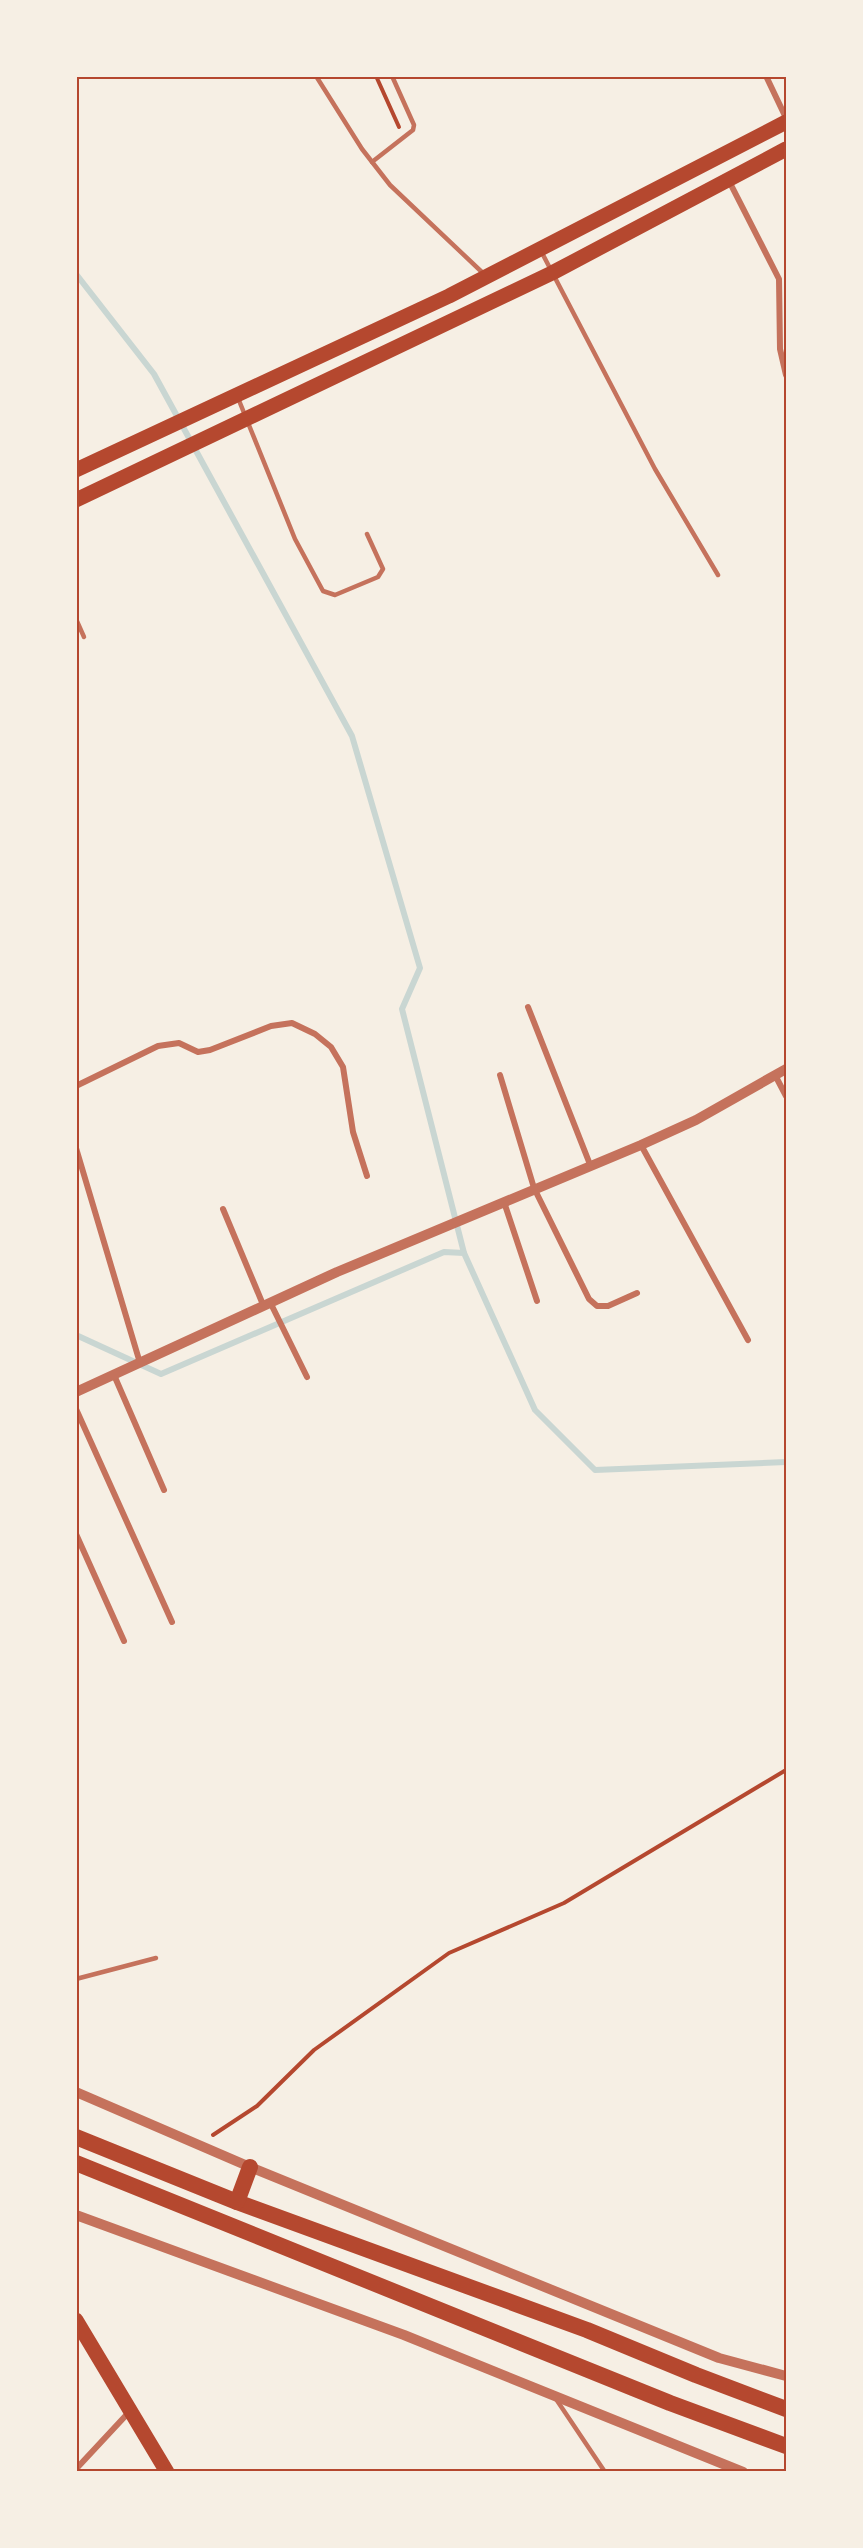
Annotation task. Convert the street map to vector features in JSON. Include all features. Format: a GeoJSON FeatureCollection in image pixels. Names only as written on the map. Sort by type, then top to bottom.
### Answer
{"type":"FeatureCollection","features":[{"type":"Feature","properties":{"kind":"highway"},"geometry":{"type":"LineString","coordinates":[[76,2137],[237,2202],[587,2330],[786,2409]]}},
{"type":"Feature","properties":{"kind":"highway"},"geometry":{"type":"LineString","coordinates":[[76,2163],[670,2403],[786,2446]]}},
{"type":"Feature","properties":{"kind":"highway"},"geometry":{"type":"LineString","coordinates":[[237,2202],[250,2167]]}},
{"type":"Feature","properties":{"kind":"main road"},"geometry":{"type":"LineString","coordinates":[[76,471],[541,251],[786,120]]}},
{"type":"Feature","properties":{"kind":"main road"},"geometry":{"type":"LineString","coordinates":[[76,500],[169,458],[552,273],[786,149]]}},
{"type":"Feature","properties":{"kind":"main road"},"geometry":{"type":"LineString","coordinates":[[76,2320],[166,2472]]}},
{"type":"Feature","properties":{"kind":"street"},"geometry":{"type":"LineString","coordinates":[[766,76],[786,120]]}},
{"type":"Feature","properties":{"kind":"street"},"geometry":{"type":"LineString","coordinates":[[728,178],[779,279],[780,349],[786,375]]}},
{"type":"Feature","properties":{"kind":"street"},"geometry":{"type":"LineString","coordinates":[[528,1007],[591,1167]]}},
{"type":"Feature","properties":{"kind":"street"},"geometry":{"type":"LineString","coordinates":[[76,1086],[158,1046],[179,1043],[198,1052],[210,1050],[271,1026],[292,1023],[315,1034],[331,1047],[343,1067],[353,1132],[367,1176]]}},
{"type":"Feature","properties":{"kind":"street"},"geometry":{"type":"LineString","coordinates":[[76,1392],[268,1306],[337,1272],[534,1188],[591,1167],[696,1120],[786,1069]]}},
{"type":"Feature","properties":{"kind":"street"},"geometry":{"type":"LineString","coordinates":[[500,1075],[534,1188],[589,1299],[597,1306],[608,1306],[637,1293]]}},
{"type":"Feature","properties":{"kind":"street"},"geometry":{"type":"LineString","coordinates":[[775,1076],[786,1096]]}},
{"type":"Feature","properties":{"kind":"street"},"geometry":{"type":"LineString","coordinates":[[640,1145],[748,1340]]}},
{"type":"Feature","properties":{"kind":"street"},"geometry":{"type":"LineString","coordinates":[[76,1148],[136,1365]]}},
{"type":"Feature","properties":{"kind":"street"},"geometry":{"type":"LineString","coordinates":[[504,1202],[537,1300]]}},
{"type":"Feature","properties":{"kind":"street"},"geometry":{"type":"LineString","coordinates":[[224,1209],[268,1306],[307,1377]]}},
{"type":"Feature","properties":{"kind":"street"},"geometry":{"type":"LineString","coordinates":[[114,1375],[164,1490]]}},
{"type":"Feature","properties":{"kind":"street"},"geometry":{"type":"LineString","coordinates":[[76,1409],[172,1622]]}},
{"type":"Feature","properties":{"kind":"street"},"geometry":{"type":"LineString","coordinates":[[76,1534],[124,1641]]}},
{"type":"Feature","properties":{"kind":"street"},"geometry":{"type":"LineString","coordinates":[[76,2092],[250,2167],[719,2358],[786,2376]]}},
{"type":"Feature","properties":{"kind":"street"},"geometry":{"type":"LineString","coordinates":[[76,2215],[404,2335],[555,2398],[743,2472]]}},
{"type":"Feature","properties":{"kind":"street"},"geometry":{"type":"LineString","coordinates":[[76,2469],[130,2410]]}},
{"type":"Feature","properties":{"kind":"lane"},"geometry":{"type":"LineString","coordinates":[[316,76],[372,162],[390,185],[487,277]]}},
{"type":"Feature","properties":{"kind":"lane"},"geometry":{"type":"LineString","coordinates":[[372,162],[413,132],[414,125],[392,76]]}},
{"type":"Feature","properties":{"kind":"lane"},"geometry":{"type":"LineString","coordinates":[[541,251],[655,469],[718,575]]}},
{"type":"Feature","properties":{"kind":"lane"},"geometry":{"type":"LineString","coordinates":[[237,395],[295,539],[323,591],[334,595],[378,577],[383,568],[367,534]]}},
{"type":"Feature","properties":{"kind":"lane"},"geometry":{"type":"LineString","coordinates":[[76,619],[84,637]]}},
{"type":"Feature","properties":{"kind":"lane"},"geometry":{"type":"LineString","coordinates":[[76,1979],[156,1958]]}},
{"type":"Feature","properties":{"kind":"lane"},"geometry":{"type":"LineString","coordinates":[[555,2398],[604,2472]]}},
{"type":"Feature","properties":{"kind":"path"},"geometry":{"type":"LineString","coordinates":[[376,76],[404,139]]}},
{"type":"Feature","properties":{"kind":"path"},"geometry":{"type":"LineString","coordinates":[[200,2144],[257,2106],[314,2050],[449,1953],[564,1903],[786,1770]]}},
{"type":"Feature","properties":{"kind":"waterway"},"geometry":{"type":"LineString","coordinates":[[76,274],[154,374],[352,736],[420,968],[402,1009],[464,1253]]}},
{"type":"Feature","properties":{"kind":"waterway"},"geometry":{"type":"LineString","coordinates":[[76,1335],[161,1374],[444,1252],[464,1253],[535,1410],[595,1470],[786,1462]]}}]}
